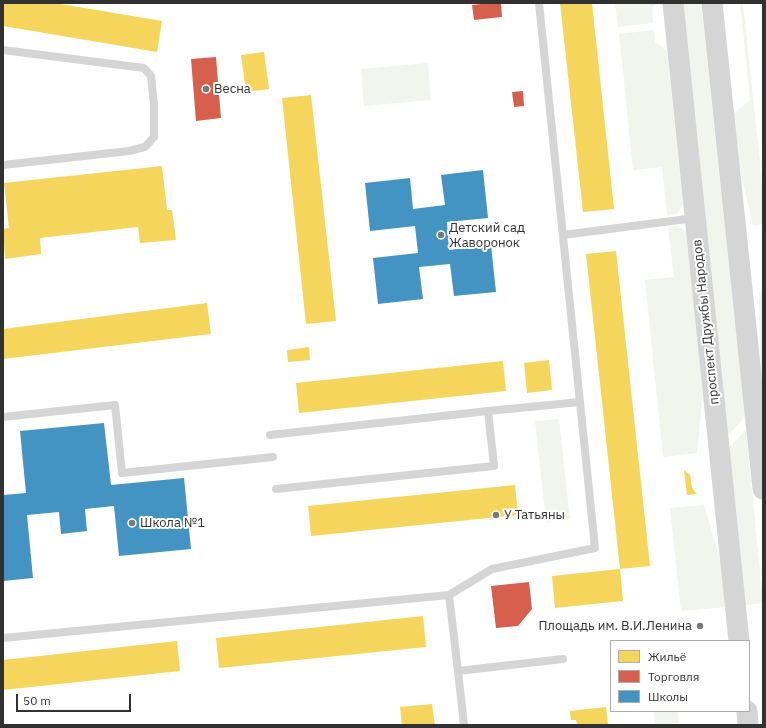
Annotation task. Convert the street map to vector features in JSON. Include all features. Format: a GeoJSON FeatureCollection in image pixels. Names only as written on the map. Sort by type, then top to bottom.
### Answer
{"type":"FeatureCollection","features":[{"type":"Feature","properties":{"kind":"street","name":"проспект Дружбы Народов"},"geometry":{"type":"LineString","coordinates":[[673,3],[739,640]]}},
{"type":"Feature","properties":{"kind":"street"},"geometry":{"type":"LineString","coordinates":[[712,3],[758,398],[763,489]]}},
{"type":"Feature","properties":{"kind":"street"},"geometry":{"type":"LineString","coordinates":[[747,712],[748,725]]}},
{"type":"Feature","properties":{"kind":"lane"},"geometry":{"type":"LineString","coordinates":[[3,638],[448,595],[492,569],[595,548],[539,3]]}},
{"type":"Feature","properties":{"kind":"lane"},"geometry":{"type":"LineString","coordinates":[[3,50],[144,68],[151,76],[154,104],[154,137],[145,147],[129,151],[3,165]]}},
{"type":"Feature","properties":{"kind":"lane"},"geometry":{"type":"LineString","coordinates":[[563,235],[695,218]]}},
{"type":"Feature","properties":{"kind":"lane"},"geometry":{"type":"LineString","coordinates":[[270,435],[580,402]]}},
{"type":"Feature","properties":{"kind":"lane"},"geometry":{"type":"LineString","coordinates":[[3,417],[115,405],[122,472],[272,457]]}},
{"type":"Feature","properties":{"kind":"lane"},"geometry":{"type":"LineString","coordinates":[[276,489],[494,466],[488,411]]}},
{"type":"Feature","properties":{"kind":"lane"},"geometry":{"type":"LineString","coordinates":[[448,595],[464,725]]}},
{"type":"Feature","properties":{"kind":"lane"},"geometry":{"type":"LineString","coordinates":[[458,670],[563,659]]}},
{"type":"Feature","properties":{"kind":"shaded area"},"geometry":{"type":"Polygon","coordinates":[[[615,3],[656,3],[652,8],[653,23],[618,27],[615,3]]]}},
{"type":"Feature","properties":{"kind":"shaded area"},"geometry":{"type":"Polygon","coordinates":[[[682,3],[701,3],[745,417],[727,436],[682,3]]]}},
{"type":"Feature","properties":{"kind":"shaded area"},"geometry":{"type":"Polygon","coordinates":[[[740,3],[743,3],[763,190],[763,224],[753,226],[735,147],[732,115],[750,100],[740,3]]]}},
{"type":"Feature","properties":{"kind":"shaded area"},"geometry":{"type":"Polygon","coordinates":[[[654,30],[655,42],[667,51],[683,204],[678,213],[667,216],[662,167],[633,170],[619,34],[654,30]]]}},
{"type":"Feature","properties":{"kind":"shaded area"},"geometry":{"type":"Polygon","coordinates":[[[428,63],[431,100],[364,106],[361,69],[428,63]]]}},
{"type":"Feature","properties":{"kind":"shaded area"},"geometry":{"type":"Polygon","coordinates":[[[676,226],[683,229],[687,234],[703,393],[697,453],[663,457],[645,280],[674,277],[668,227],[676,226]]]}},
{"type":"Feature","properties":{"kind":"shaded area"},"geometry":{"type":"Polygon","coordinates":[[[763,291],[763,390],[760,361],[759,292],[763,291]]]}},
{"type":"Feature","properties":{"kind":"shaded area"},"geometry":{"type":"Polygon","coordinates":[[[559,419],[570,519],[546,522],[535,421],[559,419]]]}},
{"type":"Feature","properties":{"kind":"shaded area"},"geometry":{"type":"Polygon","coordinates":[[[746,430],[763,603],[745,605],[728,449],[746,430]]]}},
{"type":"Feature","properties":{"kind":"shaded area"},"geometry":{"type":"Polygon","coordinates":[[[704,505],[723,569],[727,607],[681,611],[670,508],[704,505]]]}},
{"type":"Feature","properties":{"kind":"shaded area"},"geometry":{"type":"Polygon","coordinates":[[[654,712],[678,712],[679,723],[655,725],[654,712]]]}},
{"type":"Feature","properties":{"kind":"building: Жильё"},"geometry":{"type":"Polygon","coordinates":[[[3,3],[55,3],[162,21],[157,52],[3,26],[3,3]]]}},
{"type":"Feature","properties":{"kind":"building: Жильё"},"geometry":{"type":"Polygon","coordinates":[[[560,3],[592,3],[614,209],[583,212],[560,3]]]}},
{"type":"Feature","properties":{"kind":"building: Жильё"},"geometry":{"type":"Polygon","coordinates":[[[264,52],[269,89],[246,92],[241,55],[264,52]]]}},
{"type":"Feature","properties":{"kind":"building: Жильё"},"geometry":{"type":"Polygon","coordinates":[[[311,95],[336,321],[306,324],[282,98],[311,95]]]}},
{"type":"Feature","properties":{"kind":"building: Жильё"},"geometry":{"type":"Polygon","coordinates":[[[162,166],[167,210],[172,210],[176,240],[140,243],[138,227],[40,238],[41,254],[5,259],[3,229],[9,228],[4,183],[162,166]]]}},
{"type":"Feature","properties":{"kind":"building: Жильё"},"geometry":{"type":"Polygon","coordinates":[[[616,251],[650,566],[620,569],[586,254],[616,251]]]}},
{"type":"Feature","properties":{"kind":"building: Жильё"},"geometry":{"type":"Polygon","coordinates":[[[207,303],[211,334],[3,359],[3,329],[207,303]]]}},
{"type":"Feature","properties":{"kind":"building: Жильё"},"geometry":{"type":"Polygon","coordinates":[[[309,347],[310,360],[288,362],[287,350],[309,347]]]}},
{"type":"Feature","properties":{"kind":"building: Жильё"},"geometry":{"type":"Polygon","coordinates":[[[549,360],[552,390],[527,393],[524,363],[549,360]]]}},
{"type":"Feature","properties":{"kind":"building: Жильё"},"geometry":{"type":"Polygon","coordinates":[[[503,361],[506,391],[299,413],[296,383],[503,361]]]}},
{"type":"Feature","properties":{"kind":"building: Жильё"},"geometry":{"type":"Polygon","coordinates":[[[684,470],[690,475],[692,488],[697,494],[687,495],[684,470]]]}},
{"type":"Feature","properties":{"kind":"building: Жильё"},"geometry":{"type":"Polygon","coordinates":[[[515,485],[518,515],[311,536],[308,506],[515,485]]]}},
{"type":"Feature","properties":{"kind":"building: Жильё"},"geometry":{"type":"Polygon","coordinates":[[[620,569],[623,601],[555,608],[552,576],[620,569]]]}},
{"type":"Feature","properties":{"kind":"building: Жильё"},"geometry":{"type":"Polygon","coordinates":[[[423,616],[426,647],[219,668],[216,638],[423,616]]]}},
{"type":"Feature","properties":{"kind":"building: Жильё"},"geometry":{"type":"Polygon","coordinates":[[[177,641],[180,671],[3,690],[3,660],[177,641]]]}},
{"type":"Feature","properties":{"kind":"building: Жильё"},"geometry":{"type":"Polygon","coordinates":[[[432,704],[435,725],[402,725],[400,707],[432,704]]]}},
{"type":"Feature","properties":{"kind":"building: Жильё"},"geometry":{"type":"Polygon","coordinates":[[[606,707],[608,725],[577,725],[576,720],[571,720],[570,711],[606,707]]]}},
{"type":"Feature","properties":{"kind":"building: Торговля"},"geometry":{"type":"Polygon","coordinates":[[[501,3],[502,17],[474,20],[472,5],[501,3]]]}},
{"type":"Feature","properties":{"kind":"building: Торговля","name":"Весна"},"geometry":{"type":"Polygon","coordinates":[[[216,57],[221,118],[196,121],[191,59],[216,57]]]}},
{"type":"Feature","properties":{"kind":"building: Торговля"},"geometry":{"type":"Polygon","coordinates":[[[523,91],[524,106],[514,107],[512,92],[523,91]]]}},
{"type":"Feature","properties":{"kind":"building: Торговля"},"geometry":{"type":"Polygon","coordinates":[[[529,582],[532,609],[518,626],[496,628],[491,586],[529,582]]]}},
{"type":"Feature","properties":{"kind":"building: Школы"},"geometry":{"type":"Polygon","coordinates":[[[483,170],[488,218],[447,222],[449,250],[491,245],[496,292],[454,296],[450,264],[419,267],[423,299],[378,304],[373,258],[418,253],[415,226],[370,231],[365,183],[410,178],[413,209],[445,205],[441,175],[483,170]]]}},
{"type":"Feature","properties":{"kind":"building: Школы"},"geometry":{"type":"Polygon","coordinates":[[[104,423],[111,485],[184,478],[191,549],[119,556],[114,506],[85,509],[87,531],[61,534],[59,512],[27,515],[33,578],[3,581],[3,495],[26,493],[20,431],[104,423]]]}},
{"type":"Feature","properties":{"kind":"place","name":"Весна"},"geometry":{"type":"Point","coordinates":[206,89]}},
{"type":"Feature","properties":{"kind":"place","name":"Детский сад Жаворонок"},"geometry":{"type":"Point","coordinates":[441,235]}},
{"type":"Feature","properties":{"kind":"place","name":"У Татьяны"},"geometry":{"type":"Point","coordinates":[496,515]}},
{"type":"Feature","properties":{"kind":"place","name":"Школа №1"},"geometry":{"type":"Point","coordinates":[132,523]}},
{"type":"Feature","properties":{"kind":"place","name":"Площадь им. В.И.Ленина"},"geometry":{"type":"Point","coordinates":[700,626]}}]}
